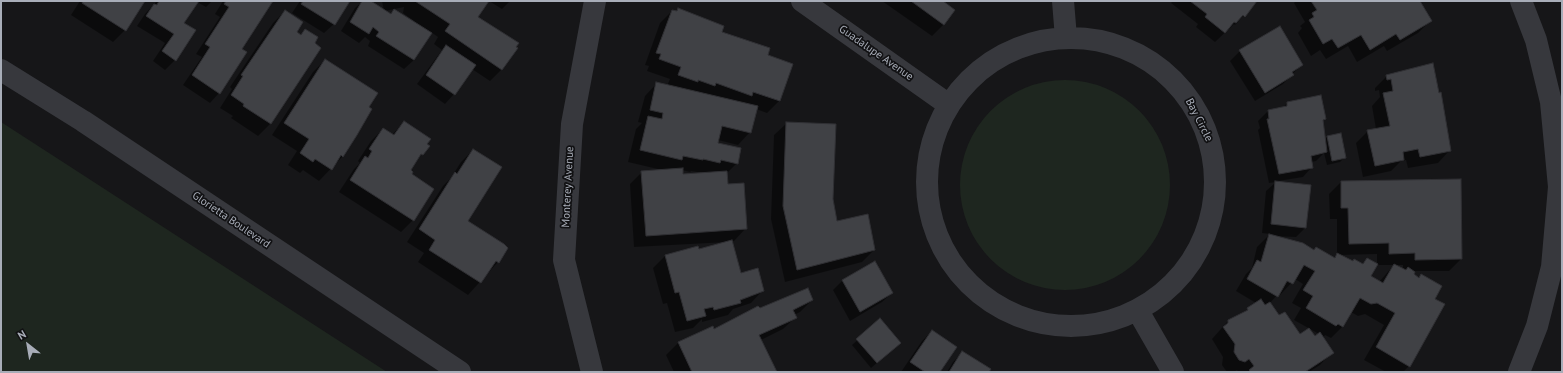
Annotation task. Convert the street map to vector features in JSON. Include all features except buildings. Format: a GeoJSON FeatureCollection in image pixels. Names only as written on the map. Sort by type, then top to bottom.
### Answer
{"type":"FeatureCollection","features":[{"type":"Feature","properties":{"kind":"street","name":"Monterey Avenue"},"geometry":{"type":"LineString","coordinates":[[592,372],[564,260],[572,124],[595,1]]}},
{"type":"Feature","properties":{"kind":"street","name":"Guadalupe Avenue"},"geometry":{"type":"LineString","coordinates":[[802,1],[949,105]]}},
{"type":"Feature","properties":{"kind":"street"},"geometry":{"type":"LineString","coordinates":[[1063,1],[1066,38]]}},
{"type":"Feature","properties":{"kind":"street"},"geometry":{"type":"LineString","coordinates":[[1519,372],[1537,326],[1552,267],[1559,187],[1551,102],[1536,40],[1521,1]]}},
{"type":"Feature","properties":{"kind":"street","name":"Bay Circle"},"geometry":{"type":"LineString","coordinates":[[1066,38],[1114,44],[1158,66],[1191,100],[1212,144],[1216,193],[1204,240],[1177,281],[1138,311],[1093,325],[1046,325],[1002,309],[964,280],[938,241],[927,195],[930,148],[949,105],[980,70],[1020,47],[1066,38]]}},
{"type":"Feature","properties":{"kind":"street","name":"Glorietta Boulevard"},"geometry":{"type":"LineString","coordinates":[[1,70],[89,126],[460,372]]}},
{"type":"Feature","properties":{"kind":"street"},"geometry":{"type":"LineString","coordinates":[[1138,311],[1173,372]]}},
{"type":"Feature","properties":{"kind":"shaded area"},"geometry":{"type":"Polygon","coordinates":[[[1055,80],[1075,80],[1096,84],[1115,92],[1124,97],[1140,110],[1153,126],[1166,154],[1170,175],[1170,195],[1166,216],[1153,244],[1140,260],[1124,273],[1096,286],[1075,290],[1055,290],[1034,286],[1015,278],[998,267],[983,252],[972,235],[964,216],[960,195],[960,175],[964,154],[972,135],[983,118],[998,103],[1015,92],[1034,84],[1055,80]]]}},
{"type":"Feature","properties":{"kind":"shaded area"},"geometry":{"type":"Polygon","coordinates":[[[1,122],[66,164],[387,372],[1,372],[1,122]]]}}]}
